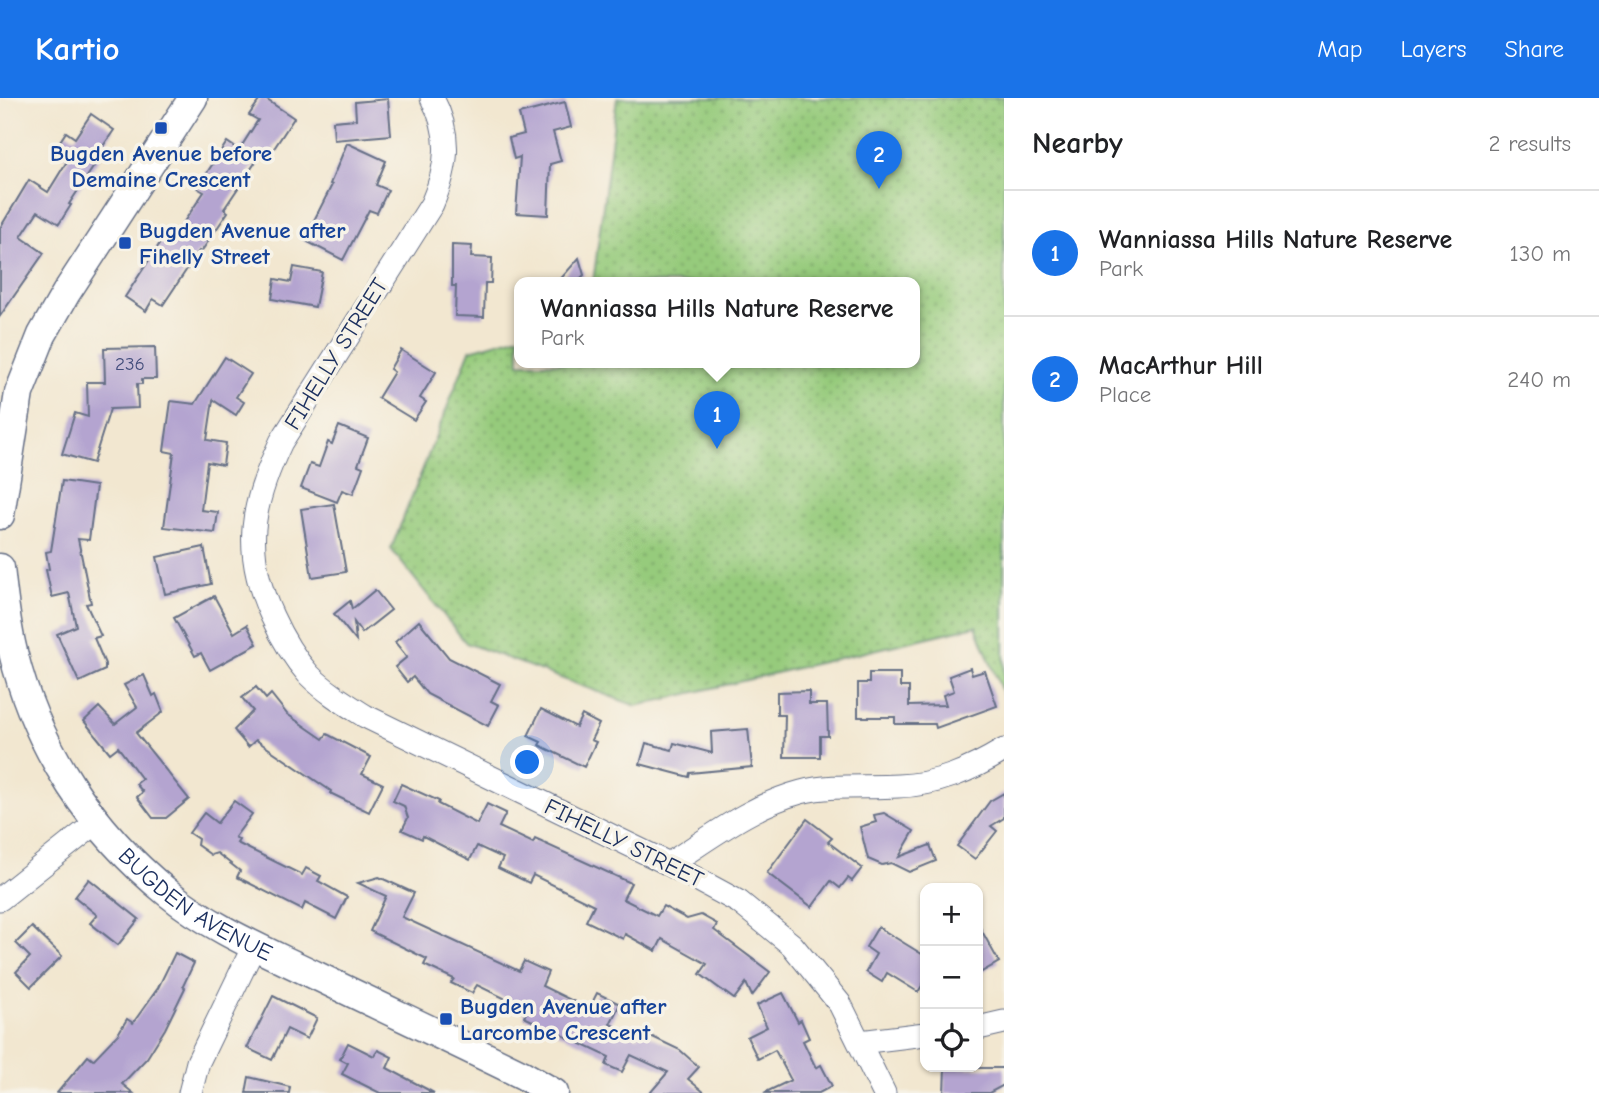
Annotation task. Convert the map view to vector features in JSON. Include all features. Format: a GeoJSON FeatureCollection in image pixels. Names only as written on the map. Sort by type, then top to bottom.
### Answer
{"type":"FeatureCollection","features":[{"type":"Feature","properties":{"kind":"street"},"geometry":{"type":"LineString","coordinates":[[0,515],[19,393],[47,337],[193,98]]}},
{"type":"Feature","properties":{"kind":"street"},"geometry":{"type":"LineString","coordinates":[[90,266],[205,98]]}},
{"type":"Feature","properties":{"kind":"street","name":"FIHELLY STREET"},"geometry":{"type":"LineString","coordinates":[[432,98],[446,137],[443,180],[432,204],[281,442],[265,474],[253,531],[253,561],[263,597],[284,643],[309,675],[332,695],[365,716],[720,890],[776,930],[799,953],[833,995],[860,1042],[884,1093]]}},
{"type":"Feature","properties":{"kind":"street","name":"BUGDEN AVENUE"},"geometry":{"type":"LineString","coordinates":[[0,568],[6,623],[6,654],[44,741],[97,822],[131,859],[168,893],[218,927],[513,1070],[554,1093]]}},
{"type":"Feature","properties":{"kind":"street"},"geometry":{"type":"LineString","coordinates":[[669,864],[768,803],[802,792],[839,787],[920,784],[958,774],[1004,750]]}},
{"type":"Feature","properties":{"kind":"street"},"geometry":{"type":"LineString","coordinates":[[0,899],[97,822]]}},
{"type":"Feature","properties":{"kind":"street"},"geometry":{"type":"LineString","coordinates":[[190,1093],[198,1062],[254,946]]}},
{"type":"Feature","properties":{"kind":"street"},"geometry":{"type":"LineString","coordinates":[[983,1027],[1004,1022]]}},
{"type":"Feature","properties":{"kind":"street"},"geometry":{"type":"LineString","coordinates":[[860,1042],[920,1035]]}},
{"type":"Feature","properties":{"kind":"green space"},"geometry":{"type":"Polygon","coordinates":[[[617,98],[1004,98],[1004,697],[976,626],[636,706],[466,643],[391,549],[470,350],[514,337],[514,368],[920,368],[920,277],[594,277],[617,98]]]}},
{"type":"Feature","properties":{"kind":"building"},"geometry":{"type":"Polygon","coordinates":[[[261,98],[294,118],[267,159],[261,154],[224,209],[228,212],[163,305],[153,299],[146,311],[125,297],[164,237],[171,241],[204,192],[197,188],[227,142],[239,150],[258,120],[249,115],[261,98]]]}},
{"type":"Feature","properties":{"kind":"building"},"geometry":{"type":"Polygon","coordinates":[[[388,99],[391,135],[334,140],[333,121],[356,119],[355,102],[388,99]]]}},
{"type":"Feature","properties":{"kind":"building"},"geometry":{"type":"Polygon","coordinates":[[[565,102],[571,127],[553,132],[561,161],[550,164],[548,215],[516,213],[520,157],[514,159],[509,138],[524,134],[519,114],[565,102]]]}},
{"type":"Feature","properties":{"kind":"building"},"geometry":{"type":"Polygon","coordinates":[[[91,114],[114,130],[59,224],[38,211],[21,237],[44,253],[0,316],[0,228],[29,180],[48,192],[69,158],[55,149],[66,132],[75,138],[91,114]]]}},
{"type":"Feature","properties":{"kind":"building"},"geometry":{"type":"Polygon","coordinates":[[[347,143],[386,161],[376,185],[388,190],[377,213],[369,210],[343,260],[304,240],[332,185],[330,184],[347,143]]]}},
{"type":"Feature","properties":{"kind":"building"},"geometry":{"type":"Polygon","coordinates":[[[452,245],[472,246],[471,257],[492,258],[491,283],[485,283],[484,317],[455,316],[456,286],[452,286],[452,245]]]}},
{"type":"Feature","properties":{"kind":"building"},"geometry":{"type":"Polygon","coordinates":[[[579,258],[584,275],[562,277],[579,258]]]}},
{"type":"Feature","properties":{"kind":"building"},"geometry":{"type":"Polygon","coordinates":[[[294,267],[322,272],[315,307],[272,299],[275,279],[291,282],[294,267]]]}},
{"type":"Feature","properties":{"kind":"building"},"geometry":{"type":"Polygon","coordinates":[[[155,347],[156,379],[142,379],[142,384],[137,384],[138,408],[110,409],[93,463],[62,454],[75,413],[88,417],[87,382],[105,382],[104,348],[155,347]]]}},
{"type":"Feature","properties":{"kind":"building"},"geometry":{"type":"Polygon","coordinates":[[[401,350],[436,372],[420,398],[426,402],[414,420],[378,398],[394,372],[390,369],[401,350]]]}},
{"type":"Feature","properties":{"kind":"building"},"geometry":{"type":"Polygon","coordinates":[[[225,357],[251,374],[236,397],[244,402],[236,415],[213,400],[207,440],[226,443],[223,465],[207,462],[201,510],[218,512],[215,533],[164,527],[174,453],[164,451],[171,401],[195,404],[225,357]]]}},
{"type":"Feature","properties":{"kind":"building"},"geometry":{"type":"Polygon","coordinates":[[[339,426],[368,438],[358,465],[363,467],[353,494],[342,490],[337,502],[301,488],[310,464],[319,467],[328,442],[332,444],[339,426]]]}},
{"type":"Feature","properties":{"kind":"building"},"geometry":{"type":"Polygon","coordinates":[[[62,481],[96,486],[89,540],[78,539],[91,603],[86,604],[101,636],[94,638],[105,670],[79,682],[57,634],[76,626],[69,593],[52,597],[46,570],[49,569],[46,552],[51,551],[62,481]]]}},
{"type":"Feature","properties":{"kind":"building"},"geometry":{"type":"Polygon","coordinates":[[[334,504],[346,572],[312,577],[301,509],[334,504]]]}},
{"type":"Feature","properties":{"kind":"building"},"geometry":{"type":"Polygon","coordinates":[[[204,547],[211,584],[165,594],[157,557],[204,547]]]}},
{"type":"Feature","properties":{"kind":"building"},"geometry":{"type":"Polygon","coordinates":[[[375,590],[391,610],[362,633],[354,622],[356,641],[334,614],[350,601],[352,609],[375,590]]]}},
{"type":"Feature","properties":{"kind":"building"},"geometry":{"type":"Polygon","coordinates":[[[214,596],[234,633],[247,625],[257,644],[210,670],[201,653],[195,656],[174,618],[214,596]]]}},
{"type":"Feature","properties":{"kind":"building"},"geometry":{"type":"Polygon","coordinates":[[[419,621],[449,658],[500,684],[491,701],[499,705],[488,726],[427,694],[413,677],[407,682],[395,667],[407,657],[395,642],[419,621]]]}},
{"type":"Feature","properties":{"kind":"building"},"geometry":{"type":"Polygon","coordinates":[[[970,668],[972,675],[985,671],[997,706],[936,728],[935,724],[895,724],[895,717],[858,717],[858,683],[869,683],[869,673],[900,673],[900,687],[909,687],[909,706],[946,705],[943,695],[954,691],[949,676],[970,668]]]}},
{"type":"Feature","properties":{"kind":"building"},"geometry":{"type":"Polygon","coordinates":[[[144,675],[163,712],[136,733],[189,799],[166,818],[153,818],[137,797],[143,792],[136,784],[142,779],[118,747],[110,753],[84,721],[99,707],[115,724],[137,707],[124,685],[144,675]]]}},
{"type":"Feature","properties":{"kind":"building"},"geometry":{"type":"Polygon","coordinates":[[[256,687],[266,699],[271,694],[287,714],[323,739],[327,734],[371,757],[362,774],[383,784],[369,812],[330,793],[331,791],[256,740],[248,747],[234,730],[253,711],[242,698],[256,687]]]}},
{"type":"Feature","properties":{"kind":"building"},"geometry":{"type":"Polygon","coordinates":[[[809,691],[809,704],[827,704],[828,736],[820,736],[820,757],[784,757],[785,715],[777,715],[777,692],[809,691]]]}},
{"type":"Feature","properties":{"kind":"building"},"geometry":{"type":"Polygon","coordinates":[[[541,709],[576,727],[582,715],[599,724],[591,740],[596,742],[584,767],[539,745],[541,742],[528,736],[541,709]]]}},
{"type":"Feature","properties":{"kind":"building"},"geometry":{"type":"Polygon","coordinates":[[[748,729],[752,767],[690,773],[689,777],[640,764],[646,743],[672,750],[674,743],[712,753],[711,732],[748,729]]]}},
{"type":"Feature","properties":{"kind":"building"},"geometry":{"type":"Polygon","coordinates":[[[401,784],[439,801],[438,804],[477,824],[487,804],[506,813],[499,827],[533,843],[535,839],[631,883],[623,899],[657,916],[663,906],[687,919],[701,915],[717,924],[714,930],[770,972],[752,996],[746,983],[734,999],[700,974],[707,964],[662,939],[656,951],[625,934],[623,939],[586,921],[594,905],[533,875],[529,883],[498,868],[503,858],[477,846],[470,860],[423,836],[422,839],[402,830],[408,818],[404,806],[393,801],[401,784]]]}},
{"type":"Feature","properties":{"kind":"building"},"geometry":{"type":"Polygon","coordinates":[[[1004,793],[1004,818],[991,826],[997,831],[975,859],[957,846],[990,801],[1004,793]]]}},
{"type":"Feature","properties":{"kind":"building"},"geometry":{"type":"Polygon","coordinates":[[[234,801],[252,814],[235,837],[239,840],[237,843],[302,875],[306,868],[321,876],[318,881],[347,897],[336,919],[305,903],[302,910],[237,877],[240,871],[217,853],[211,855],[197,845],[198,839],[189,833],[204,813],[217,823],[234,801]]]}},
{"type":"Feature","properties":{"kind":"building"},"geometry":{"type":"Polygon","coordinates":[[[884,813],[914,831],[899,857],[930,845],[936,861],[909,872],[891,863],[882,865],[868,859],[860,827],[876,822],[874,815],[884,813]]]}},
{"type":"Feature","properties":{"kind":"building"},"geometry":{"type":"Polygon","coordinates":[[[807,819],[832,838],[828,842],[862,868],[852,881],[848,878],[840,888],[831,881],[812,907],[767,873],[807,819]]]}},
{"type":"Feature","properties":{"kind":"building"},"geometry":{"type":"Polygon","coordinates":[[[379,877],[414,893],[402,917],[519,971],[524,961],[548,972],[542,986],[589,1009],[597,993],[620,1004],[610,1024],[638,1037],[640,1031],[680,1050],[699,1067],[688,1079],[705,1093],[650,1093],[668,1072],[631,1055],[622,1072],[606,1065],[609,1057],[524,1017],[526,1013],[504,1003],[506,999],[477,985],[472,993],[451,983],[454,979],[424,965],[427,959],[370,931],[386,896],[358,883],[379,877]]]}},
{"type":"Feature","properties":{"kind":"building"},"geometry":{"type":"Polygon","coordinates":[[[89,879],[139,919],[118,945],[90,923],[97,915],[75,897],[89,879]]]}},
{"type":"Feature","properties":{"kind":"building"},"geometry":{"type":"Polygon","coordinates":[[[32,927],[62,956],[31,987],[16,972],[30,957],[16,943],[32,927]]]}},
{"type":"Feature","properties":{"kind":"building"},"geometry":{"type":"Polygon","coordinates":[[[878,927],[920,953],[918,992],[887,973],[882,982],[866,972],[876,954],[866,947],[878,927]]]}},
{"type":"Feature","properties":{"kind":"building"},"geometry":{"type":"Polygon","coordinates":[[[983,933],[999,962],[983,971],[983,933]]]}},
{"type":"Feature","properties":{"kind":"building"},"geometry":{"type":"Polygon","coordinates":[[[175,953],[194,963],[165,1029],[147,1058],[122,1084],[133,1093],[57,1093],[88,1056],[93,1060],[118,1034],[127,1019],[133,1023],[158,988],[175,953]]]}},
{"type":"Feature","properties":{"kind":"building"},"geometry":{"type":"Polygon","coordinates":[[[783,993],[809,1038],[803,1041],[816,1068],[821,1065],[832,1086],[819,1093],[764,1093],[791,1080],[775,1050],[758,1059],[747,1037],[767,1027],[757,1005],[783,993]]]}},
{"type":"Feature","properties":{"kind":"building"},"geometry":{"type":"Polygon","coordinates":[[[273,996],[317,1018],[307,1039],[287,1029],[272,1060],[247,1048],[273,996]]]}},
{"type":"Feature","properties":{"kind":"building"},"geometry":{"type":"Polygon","coordinates":[[[348,1043],[374,1056],[378,1050],[392,1057],[387,1068],[434,1093],[380,1093],[342,1074],[348,1063],[340,1059],[348,1043]]]}},
{"type":"Feature","properties":{"kind":"building"},"geometry":{"type":"Polygon","coordinates":[[[983,1068],[1004,1068],[1004,1085],[989,1093],[944,1093],[945,1072],[983,1072],[983,1068]]]}},
{"type":"Feature","properties":{"kind":"building"},"geometry":{"type":"Polygon","coordinates":[[[249,1077],[290,1087],[289,1093],[246,1093],[249,1077]]]}},
{"type":"Feature","properties":{"kind":"place","name":"Bugden Avenue before Demaine Crescent"},"geometry":{"type":"Point","coordinates":[161,128]}},
{"type":"Feature","properties":{"kind":"place","name":"MacArthur Hill"},"geometry":{"type":"Point","coordinates":[879,189]}},
{"type":"Feature","properties":{"kind":"place","name":"Bugden Avenue after Fihelly Street"},"geometry":{"type":"Point","coordinates":[125,243]}},
{"type":"Feature","properties":{"kind":"place","name":"Wanniassa Hills Nature Reserve"},"geometry":{"type":"Point","coordinates":[717,449]}},
{"type":"Feature","properties":{"kind":"place","name":"Bugden Avenue after Larcombe Crescent"},"geometry":{"type":"Point","coordinates":[446,1019]}}]}
